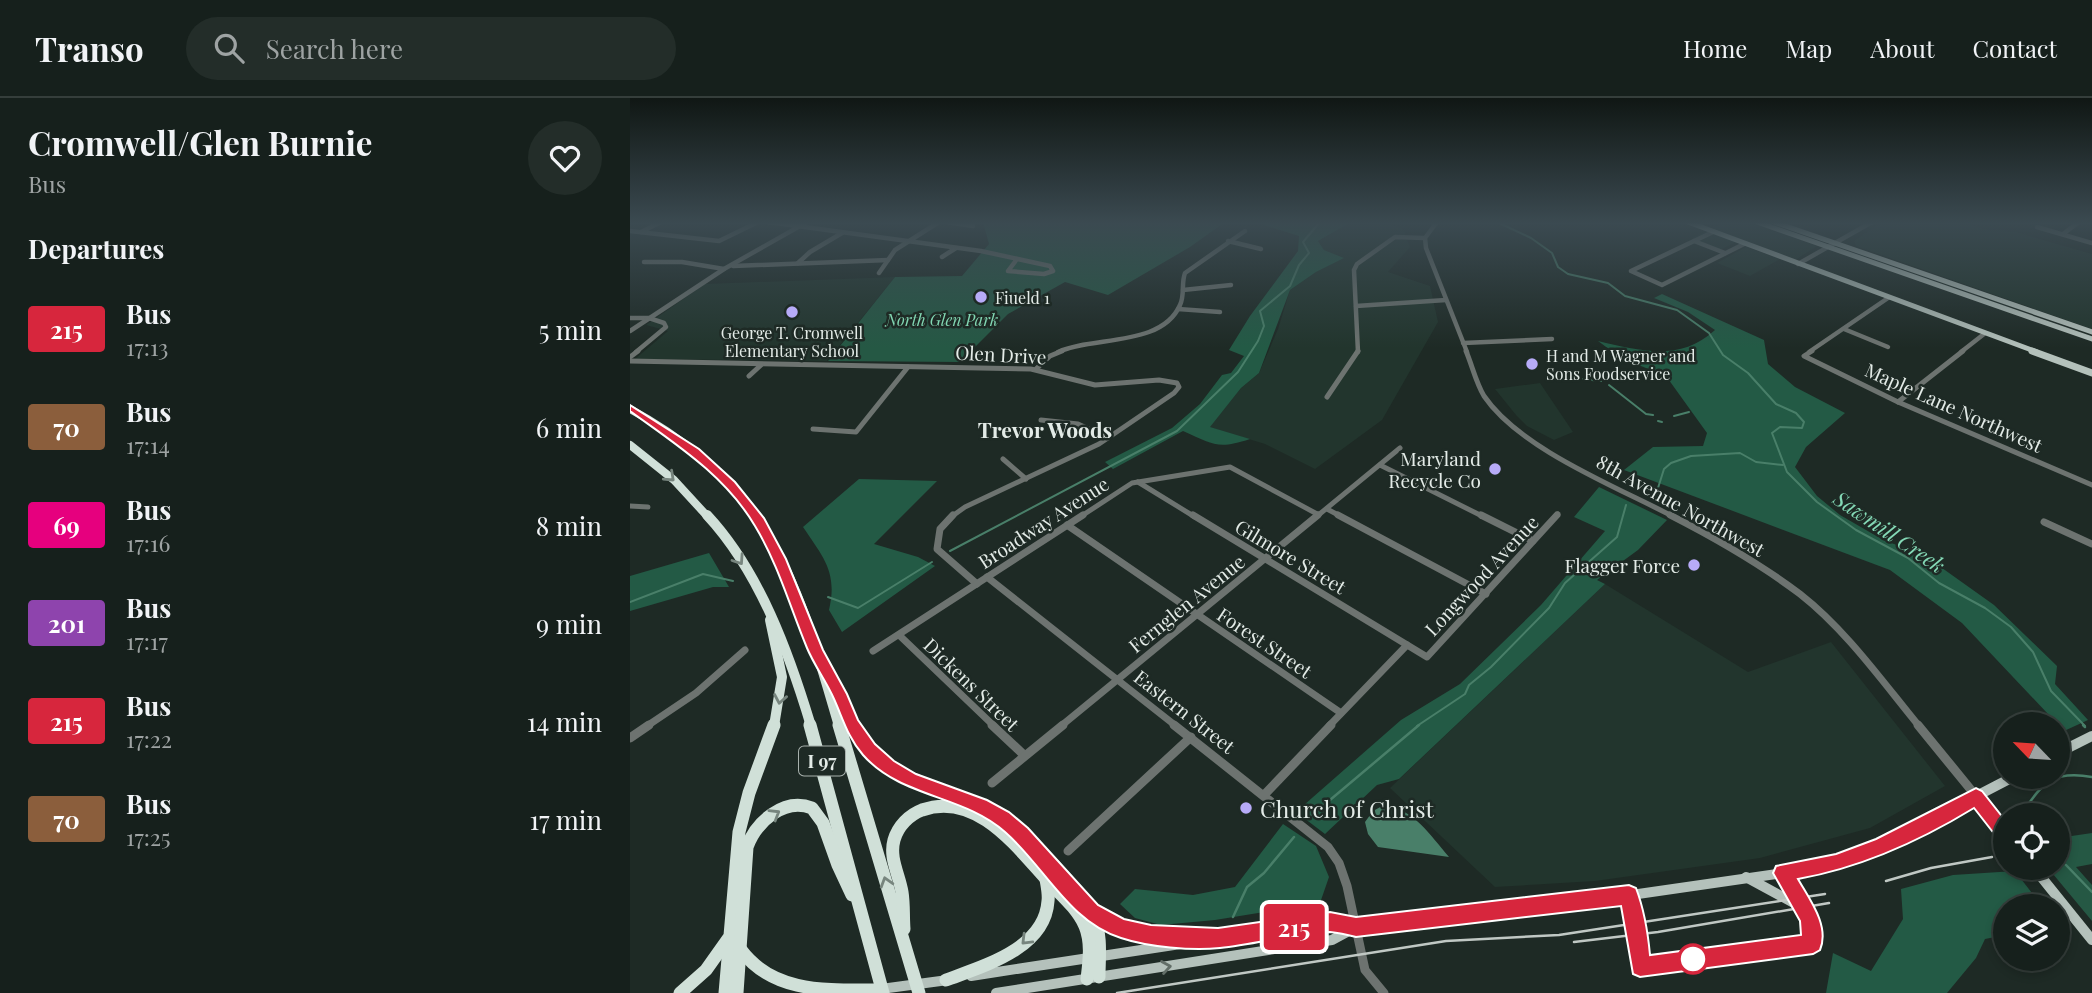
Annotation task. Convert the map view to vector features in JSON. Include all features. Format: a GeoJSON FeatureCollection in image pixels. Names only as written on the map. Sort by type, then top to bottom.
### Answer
{"type":"FeatureCollection","features":[{"type":"Feature","properties":{"kind":"highway","name":"I 97"},"geometry":{"type":"LineString","coordinates":[[630,409],[695,451],[752,511],[774,546],[816,651],[919,993]]}},
{"type":"Feature","properties":{"kind":"highway","name":"I 97"},"geometry":{"type":"LineString","coordinates":[[630,445],[659,467],[694,502],[737,556],[768,609],[803,692],[873,953],[879,991]]}},
{"type":"Feature","properties":{"kind":"highway"},"geometry":{"type":"LineString","coordinates":[[737,993],[735,942],[741,818],[775,722],[782,686],[782,670],[773,641],[768,609]]}},
{"type":"Feature","properties":{"kind":"highway"},"geometry":{"type":"LineString","coordinates":[[816,651],[842,698],[854,729],[875,756],[911,780],[980,806],[1003,818],[1030,843],[1091,912],[1113,925],[1140,934],[1218,938]]}},
{"type":"Feature","properties":{"kind":"highway"},"geometry":{"type":"LineString","coordinates":[[725,993],[749,842],[764,821],[789,807],[807,805],[818,812],[835,858],[863,918]]}},
{"type":"Feature","properties":{"kind":"highway"},"geometry":{"type":"LineString","coordinates":[[905,947],[902,891],[892,848],[901,826],[923,809],[947,806],[983,818],[1003,832],[1081,919],[1094,958]]}},
{"type":"Feature","properties":{"kind":"highway"},"geometry":{"type":"LineString","coordinates":[[946,980],[1006,957],[1029,940],[1040,924],[1046,908],[1046,879]]}},
{"type":"Feature","properties":{"kind":"highway"},"geometry":{"type":"LineString","coordinates":[[1091,912],[1098,933],[1093,978]]}},
{"type":"Feature","properties":{"kind":"highway"},"geometry":{"type":"LineString","coordinates":[[735,942],[754,971],[774,984],[792,989],[879,991]]}},
{"type":"Feature","properties":{"kind":"highway"},"geometry":{"type":"LineString","coordinates":[[680,993],[735,942]]}},
{"type":"Feature","properties":{"kind":"main road"},"geometry":{"type":"LineString","coordinates":[[1798,264],[2092,373]]}},
{"type":"Feature","properties":{"kind":"main road"},"geometry":{"type":"LineString","coordinates":[[1875,264],[2092,339]]}},
{"type":"Feature","properties":{"kind":"main road"},"geometry":{"type":"LineString","coordinates":[[1894,264],[2092,332]]}},
{"type":"Feature","properties":{"kind":"main road"},"geometry":{"type":"LineString","coordinates":[[2070,747],[2092,736]]}},
{"type":"Feature","properties":{"kind":"main road"},"geometry":{"type":"LineString","coordinates":[[855,993],[1330,922],[1356,927],[1555,906],[1836,863],[1880,846],[1993,787]]}},
{"type":"Feature","properties":{"kind":"main road"},"geometry":{"type":"LineString","coordinates":[[1976,796],[1993,817]]}},
{"type":"Feature","properties":{"kind":"main road"},"geometry":{"type":"LineString","coordinates":[[1746,877],[1805,909]]}},
{"type":"Feature","properties":{"kind":"main road"},"geometry":{"type":"LineString","coordinates":[[2044,880],[2092,940]]}},
{"type":"Feature","properties":{"kind":"main road"},"geometry":{"type":"LineString","coordinates":[[996,993],[1332,940],[1356,927]]}},
{"type":"Feature","properties":{"kind":"street"},"geometry":{"type":"LineString","coordinates":[[693,264],[724,269]]}},
{"type":"Feature","properties":{"kind":"street"},"geometry":{"type":"LineString","coordinates":[[630,331],[734,264]]}},
{"type":"Feature","properties":{"kind":"street"},"geometry":{"type":"LineString","coordinates":[[730,266],[803,264]]}},
{"type":"Feature","properties":{"kind":"street"},"geometry":{"type":"LineString","coordinates":[[879,273],[885,264]]}},
{"type":"Feature","properties":{"kind":"street"},"geometry":{"type":"LineString","coordinates":[[1013,264],[1008,271],[1044,274],[1054,271],[1050,266],[1039,264]]}},
{"type":"Feature","properties":{"kind":"street"},"geometry":{"type":"LineString","coordinates":[[1036,369],[1046,358],[1070,347],[1117,342],[1150,331],[1178,309],[1185,273],[1197,264]]}},
{"type":"Feature","properties":{"kind":"street"},"geometry":{"type":"LineString","coordinates":[[1327,397],[1358,352],[1354,270],[1357,264]]}},
{"type":"Feature","properties":{"kind":"street","name":"8th Avenue Northwest"},"geometry":{"type":"LineString","coordinates":[[1432,264],[1483,394],[1515,430],[1549,452],[1726,544],[1786,583],[1851,643],[1976,796]]}},
{"type":"Feature","properties":{"kind":"street"},"geometry":{"type":"LineString","coordinates":[[1646,264],[1631,271],[1662,285],[1704,264]]}},
{"type":"Feature","properties":{"kind":"street"},"geometry":{"type":"LineString","coordinates":[[1183,290],[1231,285]]}},
{"type":"Feature","properties":{"kind":"street"},"geometry":{"type":"LineString","coordinates":[[1844,329],[1888,298]]}},
{"type":"Feature","properties":{"kind":"street"},"geometry":{"type":"LineString","coordinates":[[1356,306],[1447,300]]}},
{"type":"Feature","properties":{"kind":"street"},"geometry":{"type":"LineString","coordinates":[[1178,309],[1220,312]]}},
{"type":"Feature","properties":{"kind":"street"},"geometry":{"type":"LineString","coordinates":[[630,318],[649,318]]}},
{"type":"Feature","properties":{"kind":"street","name":"Olen Drive"},"geometry":{"type":"LineString","coordinates":[[630,359],[665,329],[664,323],[649,318]]}},
{"type":"Feature","properties":{"kind":"street"},"geometry":{"type":"LineString","coordinates":[[1844,329],[1888,347]]}},
{"type":"Feature","properties":{"kind":"street","name":"Maple Lane Northwest"},"geometry":{"type":"LineString","coordinates":[[1844,329],[1804,356],[1898,402],[2092,485]]}},
{"type":"Feature","properties":{"kind":"street"},"geometry":{"type":"LineString","coordinates":[[1898,402],[1984,334]]}},
{"type":"Feature","properties":{"kind":"street"},"geometry":{"type":"LineString","coordinates":[[1463,343],[1552,339]]}},
{"type":"Feature","properties":{"kind":"street"},"geometry":{"type":"LineString","coordinates":[[1117,342],[1119,349]]}},
{"type":"Feature","properties":{"kind":"street","name":"Olen Drive"},"geometry":{"type":"LineString","coordinates":[[630,359],[761,365],[1036,369],[1091,385],[1165,381],[1177,383],[1179,387],[1174,393],[1108,438],[965,507],[951,517],[939,531],[936,545],[939,552],[977,584]]}},
{"type":"Feature","properties":{"kind":"street"},"geometry":{"type":"LineString","coordinates":[[749,376],[761,365]]}},
{"type":"Feature","properties":{"kind":"street"},"geometry":{"type":"LineString","coordinates":[[813,429],[856,432],[908,367]]}},
{"type":"Feature","properties":{"kind":"street"},"geometry":{"type":"LineString","coordinates":[[1041,420],[1078,424],[1108,438]]}},
{"type":"Feature","properties":{"kind":"street","name":"Fernglen Avenue"},"geometry":{"type":"LineString","coordinates":[[992,783],[1401,448]]}},
{"type":"Feature","properties":{"kind":"street"},"geometry":{"type":"LineString","coordinates":[[1003,459],[1026,479]]}},
{"type":"Feature","properties":{"kind":"street"},"geometry":{"type":"LineString","coordinates":[[1380,465],[1533,541]]}},
{"type":"Feature","properties":{"kind":"street","name":"Broadway Avenue"},"geometry":{"type":"LineString","coordinates":[[873,651],[1126,486],[1138,482],[1230,467],[1320,515]]}},
{"type":"Feature","properties":{"kind":"street","name":"Gilmore Street"},"geometry":{"type":"LineString","coordinates":[[1138,482],[1427,657]]}},
{"type":"Feature","properties":{"kind":"street"},"geometry":{"type":"LineString","coordinates":[[630,506],[648,507]]}},
{"type":"Feature","properties":{"kind":"street"},"geometry":{"type":"LineString","coordinates":[[1327,509],[1486,594]]}},
{"type":"Feature","properties":{"kind":"street","name":"Longwood Avenue"},"geometry":{"type":"LineString","coordinates":[[1427,657],[1558,514]]}},
{"type":"Feature","properties":{"kind":"street"},"geometry":{"type":"LineString","coordinates":[[2044,522],[2092,544]]}},
{"type":"Feature","properties":{"kind":"street","name":"Forest Street"},"geometry":{"type":"LineString","coordinates":[[1067,525],[1341,713]]}},
{"type":"Feature","properties":{"kind":"street","name":"Eastern Street"},"geometry":{"type":"LineString","coordinates":[[987,577],[1264,795],[1332,852],[1342,869],[1356,927]]}},
{"type":"Feature","properties":{"kind":"street","name":"Dickens Street"},"geometry":{"type":"LineString","coordinates":[[899,635],[1024,755]]}},
{"type":"Feature","properties":{"kind":"street","name":"Longwood Avenue"},"geometry":{"type":"LineString","coordinates":[[1264,795],[1407,645]]}},
{"type":"Feature","properties":{"kind":"street"},"geometry":{"type":"LineString","coordinates":[[630,738],[696,693],[745,650]]}},
{"type":"Feature","properties":{"kind":"street"},"geometry":{"type":"LineString","coordinates":[[1068,851],[1191,737]]}},
{"type":"Feature","properties":{"kind":"street"},"geometry":{"type":"LineString","coordinates":[[1356,927],[1365,971],[1384,993]]}},
{"type":"Feature","properties":{"kind":"shaded area"},"geometry":{"type":"Polygon","coordinates":[[[1289,264],[1332,264],[1290,290],[1259,373],[1241,388],[1210,427],[1250,439],[1222,445],[1183,431],[1113,469],[1105,462],[1172,428],[1200,404],[1222,375],[1231,373],[1244,356],[1229,350],[1289,264]]]}},
{"type":"Feature","properties":{"kind":"shaded area"},"geometry":{"type":"Polygon","coordinates":[[[1332,264],[1395,264],[1388,272],[1430,286],[1438,322],[1382,420],[1315,469],[1265,444],[1209,427],[1241,388],[1259,373],[1278,329],[1290,290],[1332,264]]]}},
{"type":"Feature","properties":{"kind":"shaded area"},"geometry":{"type":"Polygon","coordinates":[[[1719,264],[1772,264],[1750,276],[1719,264]]]}},
{"type":"Feature","properties":{"kind":"shaded area"},"geometry":{"type":"Polygon","coordinates":[[[1907,264],[2092,264],[2092,329],[1907,264]]]}},
{"type":"Feature","properties":{"kind":"shaded area"},"geometry":{"type":"Polygon","coordinates":[[[895,277],[827,361],[635,359],[668,331],[646,325],[705,284],[895,277]]]}},
{"type":"Feature","properties":{"kind":"shaded area"},"geometry":{"type":"Polygon","coordinates":[[[1662,294],[1764,340],[1768,364],[1795,387],[1845,413],[1806,447],[1795,467],[1817,496],[1840,515],[1885,541],[1921,553],[1994,605],[2057,666],[2055,684],[2088,720],[2070,728],[2070,712],[2046,712],[1962,623],[1890,570],[1624,470],[1653,447],[1703,446],[1707,433],[1666,376],[1621,358],[1598,341],[1645,350],[1674,350],[1688,347],[1715,330],[1688,312],[1654,298],[1662,294]]]}},
{"type":"Feature","properties":{"kind":"shaded area"},"geometry":{"type":"Polygon","coordinates":[[[1540,383],[1573,432],[1554,440],[1527,426],[1495,389],[1540,383]]]}},
{"type":"Feature","properties":{"kind":"shaded area"},"geometry":{"type":"Polygon","coordinates":[[[859,479],[937,481],[874,544],[918,557],[935,566],[842,632],[829,610],[832,585],[827,565],[803,527],[859,479]]]}},
{"type":"Feature","properties":{"kind":"shaded area"},"geometry":{"type":"Polygon","coordinates":[[[1599,487],[1667,520],[1638,550],[1597,580],[1605,584],[1399,779],[1377,785],[1325,834],[1296,812],[1401,720],[1460,684],[1541,605],[1605,531],[1574,517],[1599,487]]]}},
{"type":"Feature","properties":{"kind":"shaded area"},"geometry":{"type":"Polygon","coordinates":[[[709,553],[729,587],[713,587],[630,611],[630,576],[709,553]]]}},
{"type":"Feature","properties":{"kind":"shaded area"},"geometry":{"type":"Polygon","coordinates":[[[1605,584],[1748,672],[1831,642],[1945,786],[1870,828],[1760,858],[1595,881],[1495,887],[1390,788],[1605,584]]]}},
{"type":"Feature","properties":{"kind":"shaded area"},"geometry":{"type":"Polygon","coordinates":[[[1384,805],[1395,807],[1413,817],[1449,857],[1378,847],[1368,834],[1365,822],[1373,811],[1384,805]]]}},
{"type":"Feature","properties":{"kind":"shaded area"},"geometry":{"type":"Polygon","coordinates":[[[1283,824],[1316,846],[1329,877],[1320,903],[1215,920],[1161,925],[1135,918],[1120,904],[1135,889],[1193,895],[1235,887],[1283,824]]]}},
{"type":"Feature","properties":{"kind":"shaded area"},"geometry":{"type":"Polygon","coordinates":[[[1993,872],[1993,880],[2022,880],[2033,894],[1993,894],[1993,937],[1985,939],[1976,958],[1947,993],[1826,993],[1833,953],[1871,971],[1903,919],[1901,889],[1953,875],[1993,872]]]}},
{"type":"Feature","properties":{"kind":"green space","name":"North Glen Park"},"geometry":{"type":"Polygon","coordinates":[[[972,264],[1161,264],[1108,295],[1065,282],[1008,314],[960,362],[828,361],[895,277],[962,276],[972,264]]]}},
{"type":"Feature","properties":{"kind":"green space"},"geometry":{"type":"Polygon","coordinates":[[[2092,833],[2092,864],[2076,867],[2092,885],[2092,921],[2058,880],[2070,880],[2070,836],[2092,833]]]}},
{"type":"Feature","properties":{"kind":"waterway"},"geometry":{"type":"LineString","coordinates":[[950,551],[1177,431],[1238,372],[1258,341],[1264,326],[1260,311],[1290,286],[1300,264]]}},
{"type":"Feature","properties":{"kind":"waterway","name":"Sawmill Creek"},"geometry":{"type":"LineString","coordinates":[[1557,264],[1568,274],[1608,283],[1625,296],[1677,310],[1709,333],[1723,355],[1748,373],[1776,404],[1796,413],[1804,422],[1802,428],[1780,427],[1772,433],[1787,472],[1817,502],[1856,530],[1908,558],[1939,583],[1985,608],[2011,627],[2033,652],[2051,691],[2085,726]]}},
{"type":"Feature","properties":{"kind":"waterway"},"geometry":{"type":"LineString","coordinates":[[1583,379],[1601,381]]}},
{"type":"Feature","properties":{"kind":"waterway"},"geometry":{"type":"LineString","coordinates":[[1609,385],[1646,414],[1653,415]]}},
{"type":"Feature","properties":{"kind":"waterway"},"geometry":{"type":"LineString","coordinates":[[1674,416],[1689,412]]}},
{"type":"Feature","properties":{"kind":"waterway"},"geometry":{"type":"LineString","coordinates":[[1658,421],[1662,422]]}},
{"type":"Feature","properties":{"kind":"waterway"},"geometry":{"type":"LineString","coordinates":[[1653,491],[1658,488],[1664,469],[1671,463],[1691,456],[1740,453],[1756,462],[1783,465]]}},
{"type":"Feature","properties":{"kind":"waterway"},"geometry":{"type":"LineString","coordinates":[[1417,726],[1465,694],[1469,685],[1491,667],[1549,608],[1565,583],[1617,537],[1626,505]]}},
{"type":"Feature","properties":{"kind":"waterway"},"geometry":{"type":"LineString","coordinates":[[828,597],[858,608],[932,562]]}},
{"type":"Feature","properties":{"kind":"waterway"},"geometry":{"type":"LineString","coordinates":[[630,602],[703,574],[733,581]]}},
{"type":"Feature","properties":{"kind":"waterway"},"geometry":{"type":"LineString","coordinates":[[1311,816],[1419,725]]}},
{"type":"Feature","properties":{"kind":"waterway","name":"Sawmill Creek"},"geometry":{"type":"LineString","coordinates":[[2029,803],[2044,786],[2059,777],[2092,777]]}},
{"type":"Feature","properties":{"kind":"waterway"},"geometry":{"type":"LineString","coordinates":[[1233,917],[1247,887],[1264,873],[1294,837]]}},
{"type":"Feature","properties":{"kind":"waterway","name":"Sawmill Creek"},"geometry":{"type":"LineString","coordinates":[[2070,869],[2092,892]]}},
{"type":"Feature","properties":{"kind":"tram line"},"geometry":{"type":"LineString","coordinates":[[1886,881],[1931,868],[1992,857]]}},
{"type":"Feature","properties":{"kind":"tram line"},"geometry":{"type":"LineString","coordinates":[[1117,993],[1446,941],[1559,935],[1825,894]]}},
{"type":"Feature","properties":{"kind":"tram line"},"geometry":{"type":"LineString","coordinates":[[1574,942],[1658,932],[1829,903]]}},
{"type":"Feature","properties":{"kind":"bus line","name":"215"},"geometry":{"type":"LineString","coordinates":[[630,409],[695,451],[730,485],[760,522],[779,559],[816,651],[842,698],[858,736],[869,749],[888,767],[911,780],[980,806],[1003,818],[1021,834],[1091,912],[1121,929],[1140,934],[1218,938],[1330,922],[1356,927],[1555,906],[1629,895],[1638,935],[1640,967],[1813,943],[1809,918],[1783,873],[1836,863],[1880,846],[1948,813],[1976,796],[1993,817]]}},
{"type":"Feature","properties":{"kind":"place","name":"Fiueld 1"},"geometry":{"type":"Point","coordinates":[981,297]}},
{"type":"Feature","properties":{"kind":"place","name":"George T. Cromwell Elementary School"},"geometry":{"type":"Point","coordinates":[792,312]}},
{"type":"Feature","properties":{"kind":"place","name":"H and M Wagner and Sons Foodservice"},"geometry":{"type":"Point","coordinates":[1532,364]}},
{"type":"Feature","properties":{"kind":"place","name":"Maryland Recycle Co"},"geometry":{"type":"Point","coordinates":[1495,469]}},
{"type":"Feature","properties":{"kind":"place","name":"Flagger Force"},"geometry":{"type":"Point","coordinates":[1694,565]}},
{"type":"Feature","properties":{"kind":"place","name":"Church of Christ"},"geometry":{"type":"Point","coordinates":[1246,808]}},
{"type":"Feature","properties":{"kind":"district","name":"Trevor Woods"},"geometry":{"type":"Point","coordinates":[1045,429]}}]}
